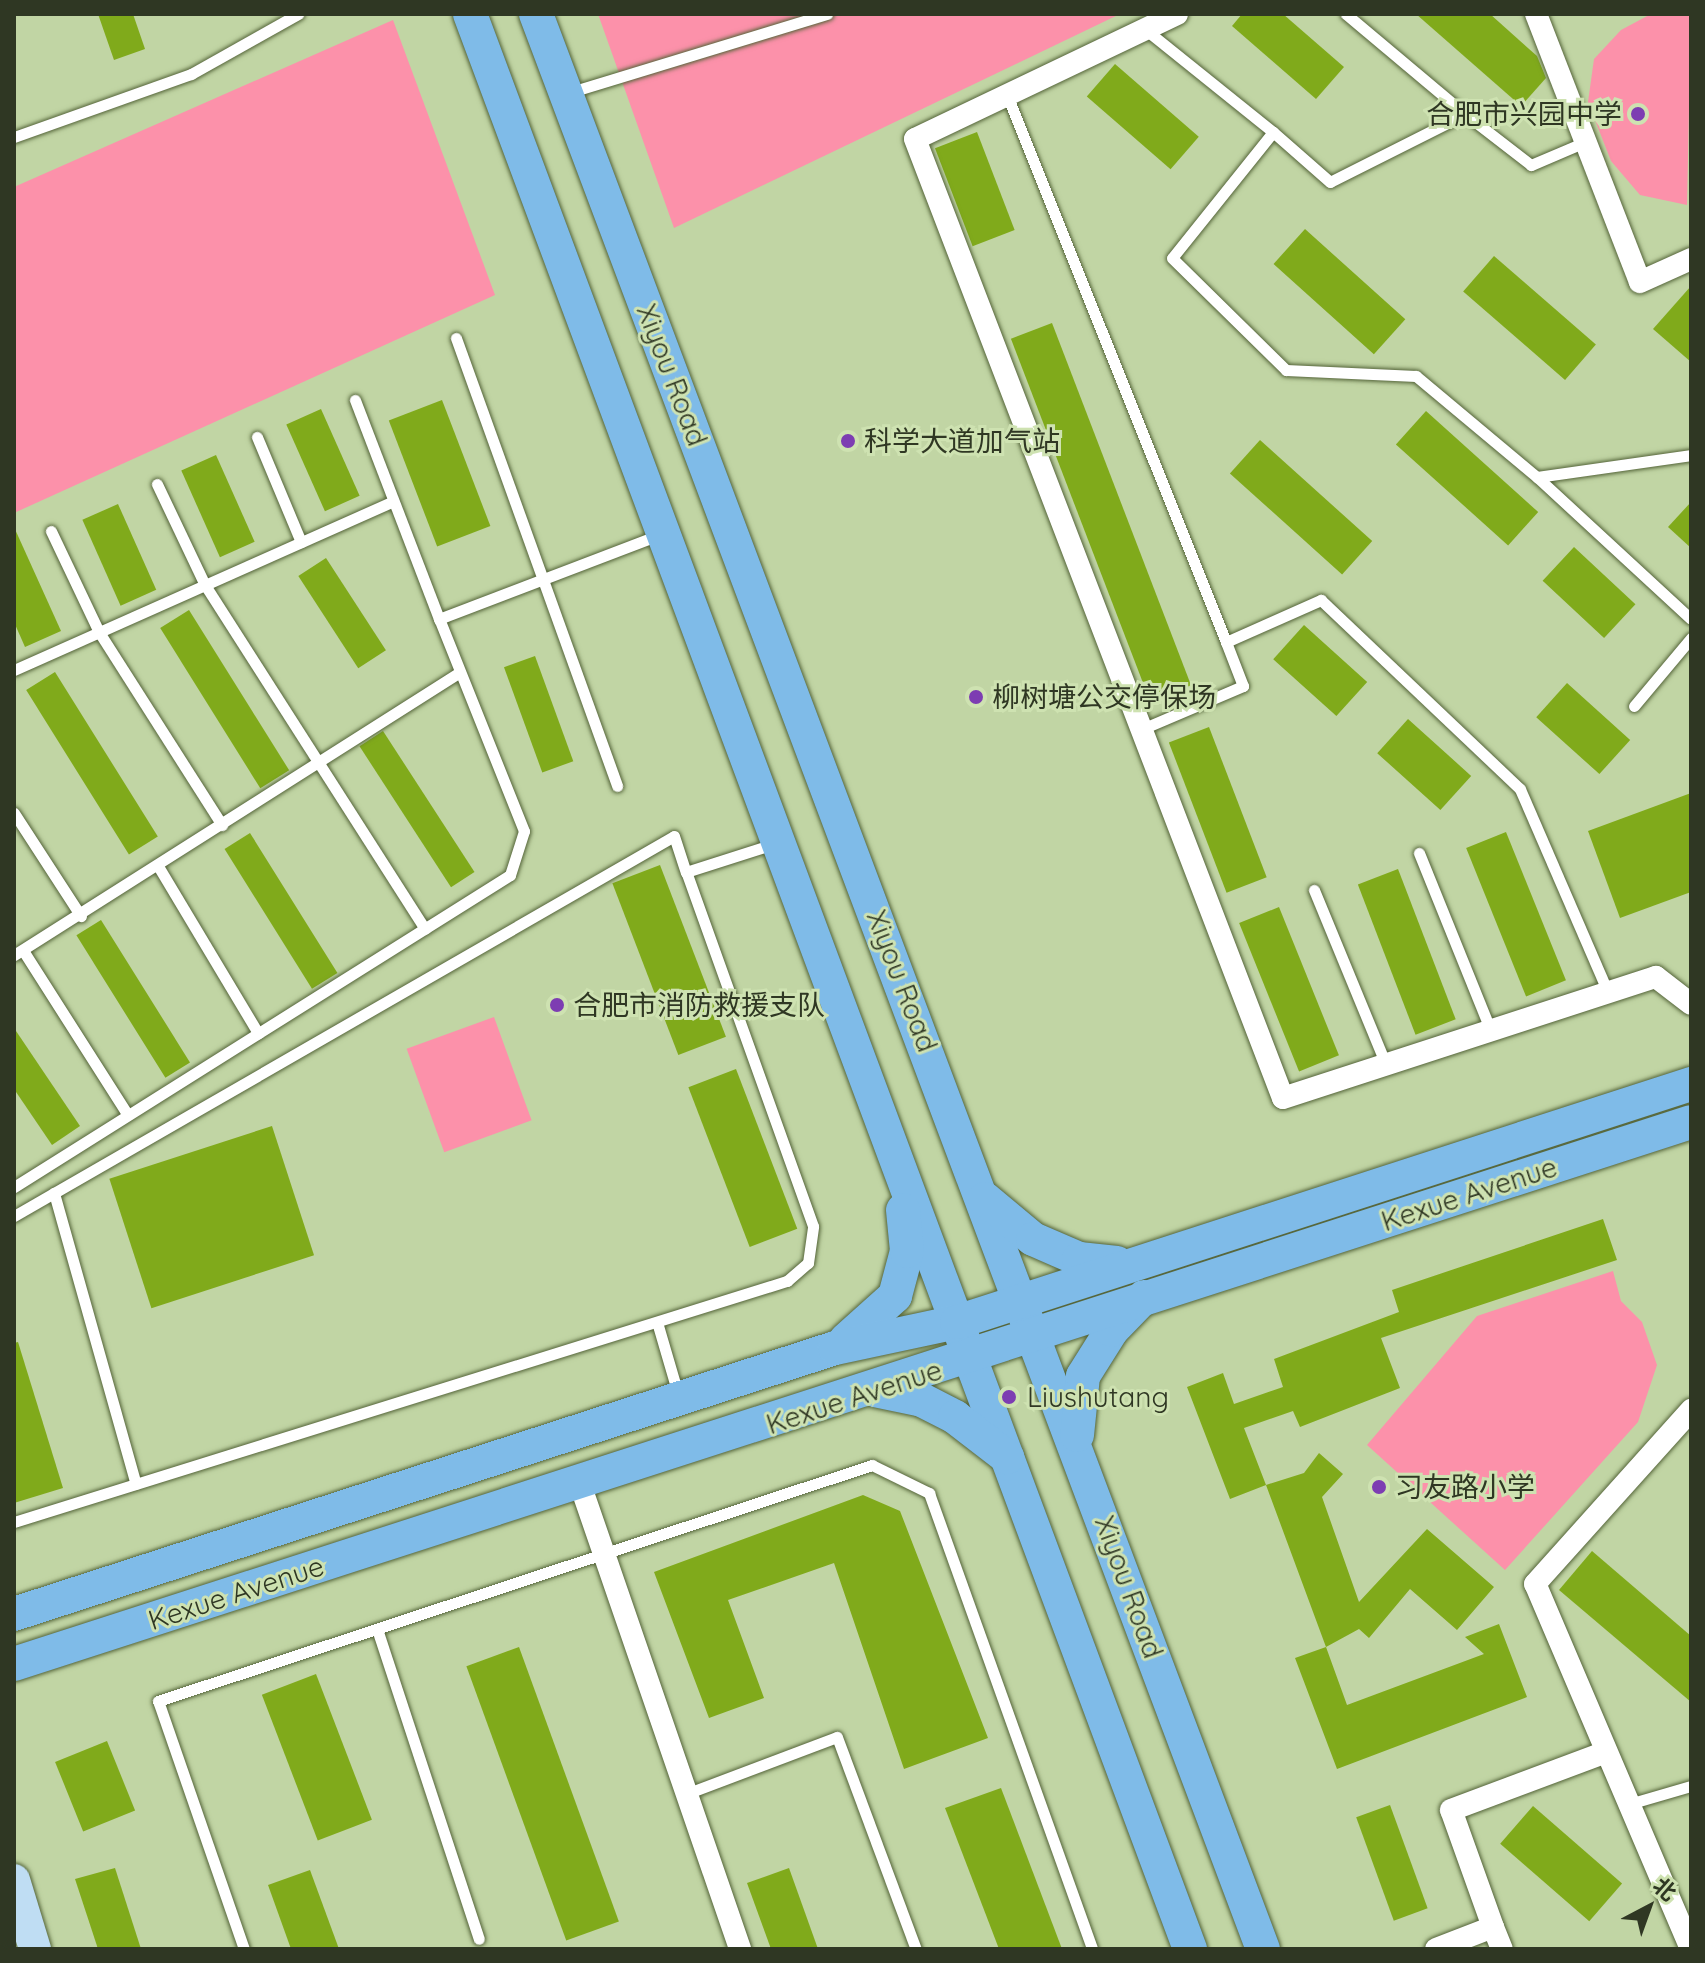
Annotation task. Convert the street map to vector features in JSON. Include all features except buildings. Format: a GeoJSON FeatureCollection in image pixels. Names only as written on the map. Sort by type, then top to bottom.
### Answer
{"type":"FeatureCollection","features":[{"type":"Feature","properties":{"kind":"main road"},"geometry":{"type":"LineString","coordinates":[[470,14],[1190,1949]]}},
{"type":"Feature","properties":{"kind":"main road","name":"Xiyou Road"},"geometry":{"type":"LineString","coordinates":[[536,14],[1022,1299],[1263,1949]]}},
{"type":"Feature","properties":{"kind":"main road","name":"Kexue Avenue"},"geometry":{"type":"LineString","coordinates":[[14,1614],[835,1348],[957,1322],[1691,1084]]}},
{"type":"Feature","properties":{"kind":"main road","name":"Kexue Avenue"},"geometry":{"type":"LineString","coordinates":[[14,1664],[971,1359],[1146,1295],[1691,1122]]}},
{"type":"Feature","properties":{"kind":"main road"},"geometry":{"type":"LineString","coordinates":[[835,1348],[882,1314],[895,1296],[907,1251],[899,1165]]}},
{"type":"Feature","properties":{"kind":"main road"},"geometry":{"type":"LineString","coordinates":[[984,1198],[1033,1239],[1079,1259],[1129,1264]]}},
{"type":"Feature","properties":{"kind":"main road"},"geometry":{"type":"LineString","coordinates":[[1076,1443],[1083,1376],[1112,1330],[1146,1295]]}},
{"type":"Feature","properties":{"kind":"main road"},"geometry":{"type":"LineString","coordinates":[[875,1390],[922,1400],[955,1417],[1007,1457]]}},
{"type":"Feature","properties":{"kind":"street"},"geometry":{"type":"LineString","coordinates":[[1177,14],[915,139],[1283,1098],[1656,977],[1691,1004]]}},
{"type":"Feature","properties":{"kind":"street"},"geometry":{"type":"LineString","coordinates":[[1536,14],[1640,282],[1691,259]]}},
{"type":"Feature","properties":{"kind":"street"},"geometry":{"type":"LineString","coordinates":[[1691,1410],[1535,1584],[1691,1949]]}},
{"type":"Feature","properties":{"kind":"street"},"geometry":{"type":"LineString","coordinates":[[580,1484],[740,1949]]}},
{"type":"Feature","properties":{"kind":"street"},"geometry":{"type":"LineString","coordinates":[[1502,1949],[1451,1810],[1606,1752]]}},
{"type":"Feature","properties":{"kind":"street"},"geometry":{"type":"LineString","coordinates":[[14,1880],[35,1949]]}},
{"type":"Feature","properties":{"kind":"street"},"geometry":{"type":"LineString","coordinates":[[1436,1949],[1493,1927]]}},
{"type":"Feature","properties":{"kind":"lane"},"geometry":{"type":"LineString","coordinates":[[14,137],[191,74],[298,14]]}},
{"type":"Feature","properties":{"kind":"lane"},"geometry":{"type":"LineString","coordinates":[[566,94],[827,14]]}},
{"type":"Feature","properties":{"kind":"lane"},"geometry":{"type":"LineString","coordinates":[[1346,14],[1531,165],[1585,142]]}},
{"type":"Feature","properties":{"kind":"lane"},"geometry":{"type":"LineString","coordinates":[[1145,29],[1330,182],[1465,114]]}},
{"type":"Feature","properties":{"kind":"lane"},"geometry":{"type":"LineString","coordinates":[[1007,95],[1243,686],[1142,729]]}},
{"type":"Feature","properties":{"kind":"lane"},"geometry":{"type":"LineString","coordinates":[[1273,132],[1172,258],[1286,370],[1416,376],[1537,477],[1691,619]]}},
{"type":"Feature","properties":{"kind":"lane"},"geometry":{"type":"LineString","coordinates":[[456,338],[546,579],[617,786]]}},
{"type":"Feature","properties":{"kind":"lane"},"geometry":{"type":"LineString","coordinates":[[14,1187],[510,875],[524,831],[355,400]]}},
{"type":"Feature","properties":{"kind":"lane"},"geometry":{"type":"LineString","coordinates":[[257,437],[301,542]]}},
{"type":"Feature","properties":{"kind":"lane"},"geometry":{"type":"LineString","coordinates":[[1537,477],[1691,455]]}},
{"type":"Feature","properties":{"kind":"lane"},"geometry":{"type":"LineString","coordinates":[[157,484],[205,585],[425,929]]}},
{"type":"Feature","properties":{"kind":"lane"},"geometry":{"type":"LineString","coordinates":[[14,670],[393,501]]}},
{"type":"Feature","properties":{"kind":"lane"},"geometry":{"type":"LineString","coordinates":[[51,531],[99,632],[222,825]]}},
{"type":"Feature","properties":{"kind":"lane"},"geometry":{"type":"LineString","coordinates":[[439,619],[663,534]]}},
{"type":"Feature","properties":{"kind":"lane"},"geometry":{"type":"LineString","coordinates":[[1226,642],[1321,600],[1520,789],[1608,992]]}},
{"type":"Feature","properties":{"kind":"lane"},"geometry":{"type":"LineString","coordinates":[[1634,706],[1691,638]]}},
{"type":"Feature","properties":{"kind":"lane"},"geometry":{"type":"LineString","coordinates":[[128,1115],[19,954],[460,672]]}},
{"type":"Feature","properties":{"kind":"lane"},"geometry":{"type":"LineString","coordinates":[[14,813],[81,916]]}},
{"type":"Feature","properties":{"kind":"lane"},"geometry":{"type":"LineString","coordinates":[[14,1216],[674,836],[813,1226],[808,1263],[787,1281],[14,1522]]}},
{"type":"Feature","properties":{"kind":"lane"},"geometry":{"type":"LineString","coordinates":[[686,872],[778,842]]}},
{"type":"Feature","properties":{"kind":"lane"},"geometry":{"type":"LineString","coordinates":[[1419,853],[1491,1031]]}},
{"type":"Feature","properties":{"kind":"lane"},"geometry":{"type":"LineString","coordinates":[[158,866],[258,1033]]}},
{"type":"Feature","properties":{"kind":"lane"},"geometry":{"type":"LineString","coordinates":[[1314,890],[1386,1065]]}},
{"type":"Feature","properties":{"kind":"lane"},"geometry":{"type":"LineString","coordinates":[[54,1193],[136,1484]]}},
{"type":"Feature","properties":{"kind":"lane"},"geometry":{"type":"LineString","coordinates":[[657,1322],[679,1398]]}},
{"type":"Feature","properties":{"kind":"lane"},"geometry":{"type":"LineString","coordinates":[[244,1949],[158,1701],[872,1465],[929,1493],[1092,1949]]}},
{"type":"Feature","properties":{"kind":"lane"},"geometry":{"type":"LineString","coordinates":[[377,1629],[479,1939]]}},
{"type":"Feature","properties":{"kind":"lane"},"geometry":{"type":"LineString","coordinates":[[686,1794],[837,1737],[916,1949]]}},
{"type":"Feature","properties":{"kind":"lane"},"geometry":{"type":"LineString","coordinates":[[1629,1804],[1691,1786]]}},
{"type":"Feature","properties":{"kind":"shaded area"},"geometry":{"type":"Polygon","coordinates":[[[598,14],[1120,14],[674,228],[598,14]]]}},
{"type":"Feature","properties":{"kind":"shaded area","name":"合肥市兴园中学"},"geometry":{"type":"Polygon","coordinates":[[[1651,14],[1691,14],[1687,205],[1640,195],[1611,161],[1588,102],[1594,59],[1621,30],[1651,14]]]}},
{"type":"Feature","properties":{"kind":"shaded area"},"geometry":{"type":"Polygon","coordinates":[[[393,20],[495,295],[14,513],[14,187],[393,20]]]}},
{"type":"Feature","properties":{"kind":"shaded area"},"geometry":{"type":"Polygon","coordinates":[[[494,1017],[532,1120],[444,1152],[407,1049],[494,1017]]]}},
{"type":"Feature","properties":{"kind":"shaded area"},"geometry":{"type":"Polygon","coordinates":[[[1613,1271],[1621,1301],[1642,1322],[1657,1365],[1638,1422],[1505,1570],[1367,1445],[1477,1316],[1613,1271]]]}},
{"type":"Feature","properties":{"kind":"place","name":"合肥市兴园中学"},"geometry":{"type":"Point","coordinates":[1638,114]}},
{"type":"Feature","properties":{"kind":"place","name":"科学大道加气站"},"geometry":{"type":"Point","coordinates":[848,441]}},
{"type":"Feature","properties":{"kind":"place","name":"柳树塘公交停保场"},"geometry":{"type":"Point","coordinates":[976,697]}},
{"type":"Feature","properties":{"kind":"place","name":"合肥市消防救援支队"},"geometry":{"type":"Point","coordinates":[557,1005]}},
{"type":"Feature","properties":{"kind":"place","name":"Liushutang"},"geometry":{"type":"Point","coordinates":[1009,1397]}},
{"type":"Feature","properties":{"kind":"place","name":"习友路小学"},"geometry":{"type":"Point","coordinates":[1379,1487]}}]}
